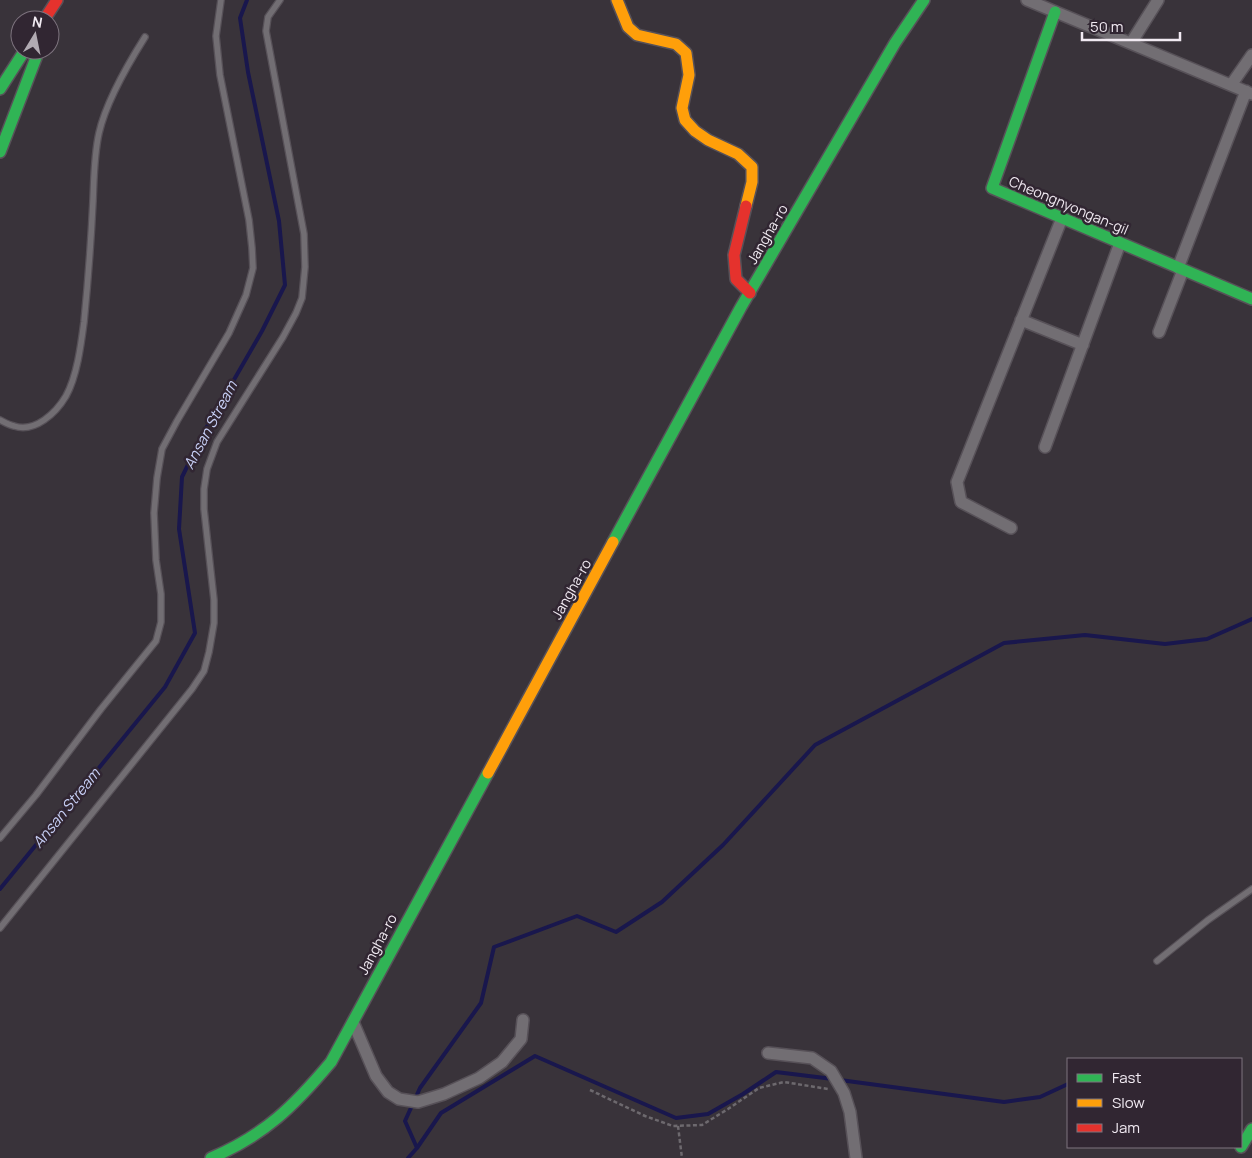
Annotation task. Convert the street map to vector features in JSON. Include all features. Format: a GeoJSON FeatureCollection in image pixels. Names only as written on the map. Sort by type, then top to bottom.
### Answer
{"type":"FeatureCollection","features":[{"type":"Feature","properties":{"kind":"main road"},"geometry":{"type":"LineString","coordinates":[[617,0],[628,27],[637,35],[676,44],[686,53],[689,75],[682,108],[685,120],[694,131],[738,154],[752,167],[752,182],[734,255],[736,279],[750,293]]}},
{"type":"Feature","properties":{"kind":"main road","name":"Jangha-ro"},"geometry":{"type":"LineString","coordinates":[[211,1158],[227,1152],[262,1133],[300,1099],[331,1062],[750,293],[895,43],[924,0]]}},
{"type":"Feature","properties":{"kind":"main road","name":"Cheongnyongan-gil"},"geometry":{"type":"LineString","coordinates":[[1055,12],[992,188],[1252,299]]}},
{"type":"Feature","properties":{"kind":"main road"},"geometry":{"type":"LineString","coordinates":[[0,89],[19,60]]}},
{"type":"Feature","properties":{"kind":"main road"},"geometry":{"type":"LineString","coordinates":[[0,152],[35,60]]}},
{"type":"Feature","properties":{"kind":"main road"},"geometry":{"type":"LineString","coordinates":[[1242,1145],[1252,1129]]}},
{"type":"Feature","properties":{"kind":"street"},"geometry":{"type":"LineString","coordinates":[[1027,0],[1041,3],[1055,12],[1249,93],[1180,269],[1159,332]]}},
{"type":"Feature","properties":{"kind":"street"},"geometry":{"type":"LineString","coordinates":[[1130,43],[1158,0]]}},
{"type":"Feature","properties":{"kind":"street"},"geometry":{"type":"LineString","coordinates":[[1231,85],[1252,55]]}},
{"type":"Feature","properties":{"kind":"street"},"geometry":{"type":"LineString","coordinates":[[1011,528],[961,502],[957,482],[1062,218]]}},
{"type":"Feature","properties":{"kind":"street"},"geometry":{"type":"LineString","coordinates":[[1045,447],[1120,243]]}},
{"type":"Feature","properties":{"kind":"street"},"geometry":{"type":"LineString","coordinates":[[1021,320],[1082,345]]}},
{"type":"Feature","properties":{"kind":"street"},"geometry":{"type":"LineString","coordinates":[[353,1022],[376,1076],[388,1092],[399,1099],[418,1102],[444,1094],[479,1078],[502,1062],[521,1039],[523,1020]]}},
{"type":"Feature","properties":{"kind":"street"},"geometry":{"type":"LineString","coordinates":[[768,1053],[812,1058],[831,1071],[842,1091],[850,1112],[856,1158]]}},
{"type":"Feature","properties":{"kind":"lane"},"geometry":{"type":"LineString","coordinates":[[0,838],[36,795],[156,641],[161,622],[161,594],[156,560],[154,513],[162,449],[230,333],[246,295],[253,268],[249,220],[220,75],[216,36],[221,0]]}},
{"type":"Feature","properties":{"kind":"lane"},"geometry":{"type":"LineString","coordinates":[[0,928],[192,689],[204,671],[214,623],[214,600],[204,509],[206,470],[217,442],[283,337],[302,298],[305,267],[304,234],[266,30],[268,17],[280,0]]}},
{"type":"Feature","properties":{"kind":"lane"},"geometry":{"type":"LineString","coordinates":[[1,423],[15,427],[28,427],[43,421],[66,396],[80,352],[89,266],[95,163],[99,131],[107,108],[135,52],[145,37]]}},
{"type":"Feature","properties":{"kind":"lane"},"geometry":{"type":"LineString","coordinates":[[1157,961],[1208,920],[1252,889]]}},
{"type":"Feature","properties":{"kind":"path"},"geometry":{"type":"LineString","coordinates":[[590,1090],[644,1116],[673,1126],[702,1125],[758,1088],[784,1082],[842,1091]]}},
{"type":"Feature","properties":{"kind":"path"},"geometry":{"type":"LineString","coordinates":[[678,1126],[682,1158]]}},
{"type":"Feature","properties":{"kind":"waterway","name":"Ansan Stream"},"geometry":{"type":"LineString","coordinates":[[0,889],[165,687],[195,633],[179,529],[182,477],[205,430],[262,331],[285,285],[279,221],[248,72],[240,18],[247,0]]}},
{"type":"Feature","properties":{"kind":"waterway"},"geometry":{"type":"LineString","coordinates":[[417,1148],[405,1121],[420,1088],[481,1003],[494,947],[577,916],[616,932],[662,902],[723,845],[815,745],[1004,643],[1085,635],[1165,644],[1207,639],[1252,619]]}},
{"type":"Feature","properties":{"kind":"waterway"},"geometry":{"type":"LineString","coordinates":[[408,1158],[441,1113],[535,1056],[676,1118],[708,1114],[776,1072],[833,1079]]}},
{"type":"Feature","properties":{"kind":"waterway"},"geometry":{"type":"LineString","coordinates":[[840,1080],[1004,1102],[1040,1097],[1067,1084]]}},
{"type":"Feature","properties":{"kind":"traffic: fast"},"geometry":{"type":"LineString","coordinates":[[613,542],[741,307],[895,43],[924,0]]}},
{"type":"Feature","properties":{"kind":"traffic: fast"},"geometry":{"type":"LineString","coordinates":[[1055,12],[992,188],[1252,299]]}},
{"type":"Feature","properties":{"kind":"traffic: fast"},"geometry":{"type":"LineString","coordinates":[[0,89],[19,60]]}},
{"type":"Feature","properties":{"kind":"traffic: fast"},"geometry":{"type":"LineString","coordinates":[[0,152],[35,60]]}},
{"type":"Feature","properties":{"kind":"traffic: fast"},"geometry":{"type":"LineString","coordinates":[[211,1158],[247,1139],[277,1118],[291,1106],[331,1062],[488,773]]}},
{"type":"Feature","properties":{"kind":"traffic: fast"},"geometry":{"type":"LineString","coordinates":[[1242,1145],[1252,1129]]}},
{"type":"Feature","properties":{"kind":"traffic: slow"},"geometry":{"type":"LineString","coordinates":[[617,0],[628,27],[637,35],[676,44],[686,53],[689,75],[682,108],[685,120],[695,131],[708,140],[738,154],[752,167],[752,182],[746,206]]}},
{"type":"Feature","properties":{"kind":"traffic: slow"},"geometry":{"type":"LineString","coordinates":[[488,773],[613,542]]}},
{"type":"Feature","properties":{"kind":"traffic: jam"},"geometry":{"type":"LineString","coordinates":[[50,10],[57,0]]}},
{"type":"Feature","properties":{"kind":"traffic: jam"},"geometry":{"type":"LineString","coordinates":[[746,206],[734,255],[736,279],[750,293]]}}]}
